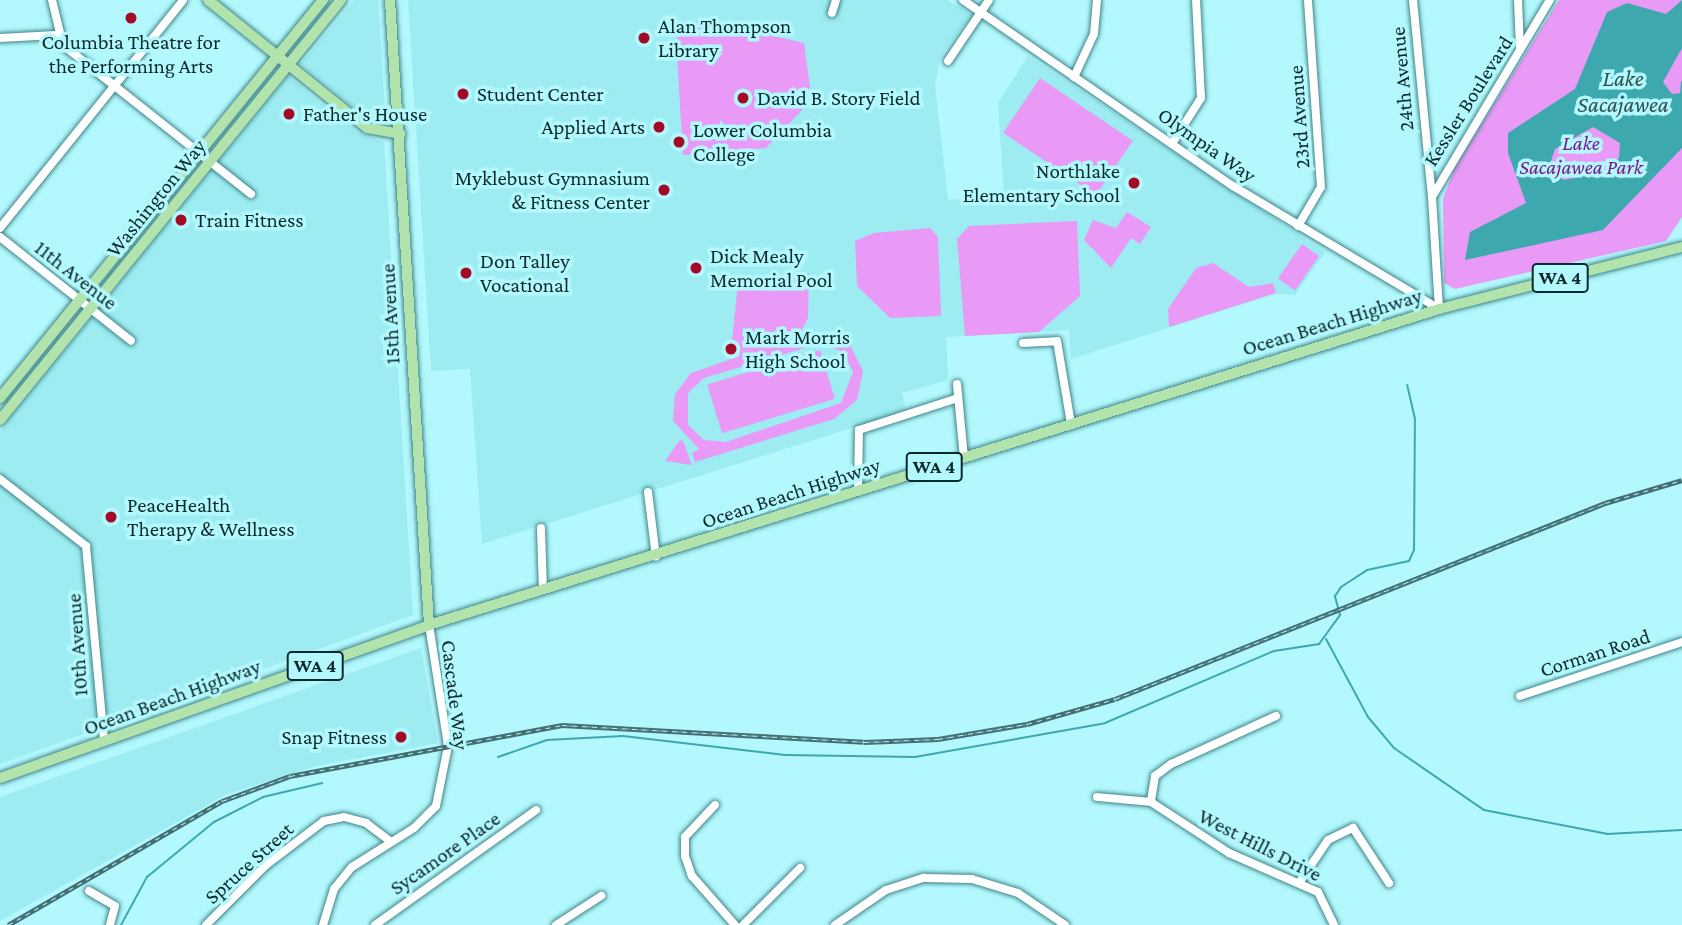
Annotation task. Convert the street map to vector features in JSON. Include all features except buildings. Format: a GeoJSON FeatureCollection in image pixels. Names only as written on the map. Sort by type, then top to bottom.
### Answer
{"type":"FeatureCollection","features":[{"type":"Feature","properties":{"kind":"main road"},"geometry":{"type":"LineString","coordinates":[[208,0],[275,57],[367,128],[400,134]]}},
{"type":"Feature","properties":{"kind":"main road","name":"Washington Way"},"geometry":{"type":"LineString","coordinates":[[0,398],[323,0]]}},
{"type":"Feature","properties":{"kind":"main road","name":"Washington Way"},"geometry":{"type":"LineString","coordinates":[[0,420],[341,0]]}},
{"type":"Feature","properties":{"kind":"main road","name":"15th Avenue"},"geometry":{"type":"LineString","coordinates":[[390,0],[429,625]]}},
{"type":"Feature","properties":{"kind":"main road","name":"Ocean Beach Highway"},"geometry":{"type":"LineString","coordinates":[[0,778],[429,625],[656,557],[964,457],[1439,309],[1682,247]]}},
{"type":"Feature","properties":{"kind":"street"},"geometry":{"type":"LineString","coordinates":[[52,0],[56,35],[197,153],[251,194]]}},
{"type":"Feature","properties":{"kind":"street"},"geometry":{"type":"LineString","coordinates":[[0,228],[183,0]]}},
{"type":"Feature","properties":{"kind":"street"},"geometry":{"type":"LineString","coordinates":[[832,13],[836,0]]}},
{"type":"Feature","properties":{"kind":"street","name":"Olympia Way"},"geometry":{"type":"LineString","coordinates":[[963,0],[1298,226],[1439,309]]}},
{"type":"Feature","properties":{"kind":"street"},"geometry":{"type":"LineString","coordinates":[[948,61],[989,0]]}},
{"type":"Feature","properties":{"kind":"street"},"geometry":{"type":"LineString","coordinates":[[1074,77],[1093,38],[1097,0]]}},
{"type":"Feature","properties":{"kind":"street"},"geometry":{"type":"LineString","coordinates":[[1173,142],[1201,98],[1196,0]]}},
{"type":"Feature","properties":{"kind":"street","name":"23rd Avenue"},"geometry":{"type":"LineString","coordinates":[[1298,226],[1321,187],[1308,0]]}},
{"type":"Feature","properties":{"kind":"street","name":"24th Avenue"},"geometry":{"type":"LineString","coordinates":[[1413,0],[1432,197]]}},
{"type":"Feature","properties":{"kind":"street"},"geometry":{"type":"LineString","coordinates":[[1518,0],[1521,51]]}},
{"type":"Feature","properties":{"kind":"street","name":"Kessler Boulevard"},"geometry":{"type":"LineString","coordinates":[[1439,309],[1432,197],[1550,0]]}},
{"type":"Feature","properties":{"kind":"street"},"geometry":{"type":"LineString","coordinates":[[0,38],[56,35]]}},
{"type":"Feature","properties":{"kind":"street","name":"11th Avenue"},"geometry":{"type":"LineString","coordinates":[[0,237],[131,341]]}},
{"type":"Feature","properties":{"kind":"street"},"geometry":{"type":"LineString","coordinates":[[1023,343],[1057,341],[1071,424]]}},
{"type":"Feature","properties":{"kind":"street"},"geometry":{"type":"LineString","coordinates":[[957,384],[964,457]]}},
{"type":"Feature","properties":{"kind":"street"},"geometry":{"type":"LineString","coordinates":[[859,491],[857,436],[863,426],[958,398]]}},
{"type":"Feature","properties":{"kind":"street","name":"10th Avenue"},"geometry":{"type":"LineString","coordinates":[[0,479],[86,546],[104,741]]}},
{"type":"Feature","properties":{"kind":"street"},"geometry":{"type":"LineString","coordinates":[[648,492],[656,557]]}},
{"type":"Feature","properties":{"kind":"street"},"geometry":{"type":"LineString","coordinates":[[541,528],[543,590]]}},
{"type":"Feature","properties":{"kind":"street","name":"Cascade Way"},"geometry":{"type":"LineString","coordinates":[[323,925],[334,889],[352,867],[391,842],[436,806],[444,778],[448,746],[429,625]]}},
{"type":"Feature","properties":{"kind":"street","name":"Corman Road"},"geometry":{"type":"LineString","coordinates":[[1520,696],[1682,642]]}},
{"type":"Feature","properties":{"kind":"street"},"geometry":{"type":"LineString","coordinates":[[1097,797],[1152,802],[1155,776],[1171,764],[1276,716]]}},
{"type":"Feature","properties":{"kind":"street","name":"West Hills Drive"},"geometry":{"type":"LineString","coordinates":[[1152,802],[1229,853],[1301,880],[1329,904],[1334,925]]}},
{"type":"Feature","properties":{"kind":"street"},"geometry":{"type":"LineString","coordinates":[[715,804],[685,837],[685,856],[692,876],[734,925]]}},
{"type":"Feature","properties":{"kind":"street","name":"Sycamore Place"},"geometry":{"type":"LineString","coordinates":[[375,925],[536,810]]}},
{"type":"Feature","properties":{"kind":"street","name":"Spruce Street"},"geometry":{"type":"LineString","coordinates":[[206,925],[266,865],[324,821],[366,823],[391,842]]}},
{"type":"Feature","properties":{"kind":"street"},"geometry":{"type":"LineString","coordinates":[[1301,880],[1328,839],[1353,828],[1390,883]]}},
{"type":"Feature","properties":{"kind":"street"},"geometry":{"type":"LineString","coordinates":[[743,925],[800,868]]}},
{"type":"Feature","properties":{"kind":"street"},"geometry":{"type":"LineString","coordinates":[[835,925],[886,890],[924,878],[972,878],[1006,890],[1065,925]]}},
{"type":"Feature","properties":{"kind":"street"},"geometry":{"type":"LineString","coordinates":[[89,891],[115,906],[110,925]]}},
{"type":"Feature","properties":{"kind":"street"},"geometry":{"type":"LineString","coordinates":[[556,925],[601,896]]}},
{"type":"Feature","properties":{"kind":"shaded area"},"geometry":{"type":"Polygon","coordinates":[[[354,0],[378,0],[386,125],[372,122],[301,64],[354,0]]]}},
{"type":"Feature","properties":{"kind":"shaded area"},"geometry":{"type":"Polygon","coordinates":[[[408,0],[947,0],[972,15],[941,55],[935,84],[948,200],[1004,196],[998,103],[1028,56],[1325,252],[1295,295],[1274,294],[1071,359],[1069,330],[946,337],[948,380],[902,393],[906,411],[482,544],[470,369],[431,371],[408,0]]]}},
{"type":"Feature","properties":{"kind":"shaded area"},"geometry":{"type":"Polygon","coordinates":[[[288,76],[357,132],[384,142],[413,615],[0,764],[0,431],[288,76]]]}},
{"type":"Feature","properties":{"kind":"shaded area"},"geometry":{"type":"Polygon","coordinates":[[[421,648],[438,743],[316,766],[227,794],[0,921],[0,797],[421,648]]]}},
{"type":"Feature","properties":{"kind":"green space","name":"Lake Sacajawea Park"},"geometry":{"type":"Polygon","coordinates":[[[1559,0],[1682,0],[1682,217],[1666,241],[1455,289],[1444,283],[1443,199],[1455,167],[1559,0]]]}},
{"type":"Feature","properties":{"kind":"green space","name":"David B. Story Field"},"geometry":{"type":"Polygon","coordinates":[[[693,21],[761,28],[761,33],[804,43],[810,87],[803,109],[766,148],[683,155],[676,39],[693,21]]]}},
{"type":"Feature","properties":{"kind":"green space"},"geometry":{"type":"Polygon","coordinates":[[[1040,78],[1133,141],[1096,195],[1003,133],[1040,78]]]}},
{"type":"Feature","properties":{"kind":"green space"},"geometry":{"type":"Polygon","coordinates":[[[1127,212],[1151,227],[1140,244],[1131,238],[1111,268],[1084,240],[1093,220],[1116,228],[1127,212]]]}},
{"type":"Feature","properties":{"kind":"green space"},"geometry":{"type":"Polygon","coordinates":[[[1077,221],[1080,296],[1039,332],[965,336],[957,239],[969,226],[1077,221]]]}},
{"type":"Feature","properties":{"kind":"green space"},"geometry":{"type":"Polygon","coordinates":[[[930,228],[938,237],[941,316],[890,318],[857,286],[855,241],[874,233],[930,228]]]}},
{"type":"Feature","properties":{"kind":"green space"},"geometry":{"type":"Polygon","coordinates":[[[1302,244],[1319,256],[1295,290],[1278,278],[1302,244]]]}},
{"type":"Feature","properties":{"kind":"green space"},"geometry":{"type":"Polygon","coordinates":[[[1213,263],[1249,287],[1273,283],[1276,293],[1169,327],[1168,309],[1196,268],[1213,263]]]}},
{"type":"Feature","properties":{"kind":"green space"},"geometry":{"type":"Polygon","coordinates":[[[809,273],[808,318],[800,334],[786,341],[823,333],[850,345],[863,371],[857,400],[834,419],[695,462],[692,453],[699,449],[673,421],[675,394],[691,373],[740,356],[732,340],[738,283],[809,273]],[[821,343],[704,378],[688,393],[688,425],[704,440],[726,442],[841,403],[853,372],[843,352],[821,343]]]}},
{"type":"Feature","properties":{"kind":"green space"},"geometry":{"type":"Polygon","coordinates":[[[820,350],[835,399],[722,433],[707,384],[820,350]]]}},
{"type":"Feature","properties":{"kind":"green space"},"geometry":{"type":"Polygon","coordinates":[[[680,440],[683,441],[692,465],[665,461],[680,440]]]}},
{"type":"Feature","properties":{"kind":"water","name":"Lake Sacajawea"},"geometry":{"type":"Polygon","coordinates":[[[1682,0],[1682,48],[1663,82],[1672,94],[1682,93],[1682,148],[1603,230],[1465,260],[1470,232],[1526,203],[1508,153],[1508,133],[1575,89],[1607,12],[1627,3],[1666,14],[1682,0]],[[1593,127],[1555,149],[1550,164],[1563,180],[1602,173],[1619,158],[1620,143],[1593,127]]]}},
{"type":"Feature","properties":{"kind":"waterway"},"geometry":{"type":"LineString","coordinates":[[1681,94],[1682,82]]}},
{"type":"Feature","properties":{"kind":"waterway"},"geometry":{"type":"LineString","coordinates":[[498,757],[547,740],[623,736],[785,755],[915,757],[1105,723],[1274,651],[1319,644],[1340,615],[1335,596],[1341,587],[1367,570],[1409,561],[1414,550],[1415,419],[1407,385]]}},
{"type":"Feature","properties":{"kind":"waterway"},"geometry":{"type":"LineString","coordinates":[[1326,639],[1368,717],[1394,748],[1484,810],[1607,834],[1682,830]]}},
{"type":"Feature","properties":{"kind":"waterway"},"geometry":{"type":"LineString","coordinates":[[121,925],[147,877],[214,822],[263,797],[322,783]]}},
{"type":"Feature","properties":{"kind":"railway"},"geometry":{"type":"LineString","coordinates":[[8,925],[222,801],[290,776],[562,725],[864,742],[938,739],[1027,724],[1115,699],[1605,503],[1682,480]]}},
{"type":"Feature","properties":{"kind":"place","name":"Columbia Theatre for the Performing Arts"},"geometry":{"type":"Point","coordinates":[131,18]}},
{"type":"Feature","properties":{"kind":"place","name":"Alan Thompson Library"},"geometry":{"type":"Point","coordinates":[644,38]}},
{"type":"Feature","properties":{"kind":"place","name":"Student Center"},"geometry":{"type":"Point","coordinates":[463,94]}},
{"type":"Feature","properties":{"kind":"place","name":"David B. Story Field"},"geometry":{"type":"Point","coordinates":[743,98]}},
{"type":"Feature","properties":{"kind":"place","name":"Father's House"},"geometry":{"type":"Point","coordinates":[289,114]}},
{"type":"Feature","properties":{"kind":"place","name":"Applied Arts"},"geometry":{"type":"Point","coordinates":[659,127]}},
{"type":"Feature","properties":{"kind":"place","name":"Lower Columbia College"},"geometry":{"type":"Point","coordinates":[679,142]}},
{"type":"Feature","properties":{"kind":"place","name":"Northlake Elementary School"},"geometry":{"type":"Point","coordinates":[1134,183]}},
{"type":"Feature","properties":{"kind":"place","name":"Myklebust Gymnasium & Fitness Center"},"geometry":{"type":"Point","coordinates":[664,190]}},
{"type":"Feature","properties":{"kind":"place","name":"Train Fitness"},"geometry":{"type":"Point","coordinates":[181,220]}},
{"type":"Feature","properties":{"kind":"place","name":"Dick Mealy Memorial Pool"},"geometry":{"type":"Point","coordinates":[696,268]}},
{"type":"Feature","properties":{"kind":"place","name":"Don Talley Vocational"},"geometry":{"type":"Point","coordinates":[466,273]}},
{"type":"Feature","properties":{"kind":"place","name":"Mark Morris High School"},"geometry":{"type":"Point","coordinates":[731,349]}},
{"type":"Feature","properties":{"kind":"place","name":"PeaceHealth Therapy & Wellness"},"geometry":{"type":"Point","coordinates":[111,517]}},
{"type":"Feature","properties":{"kind":"place","name":"Snap Fitness"},"geometry":{"type":"Point","coordinates":[401,737]}}]}
